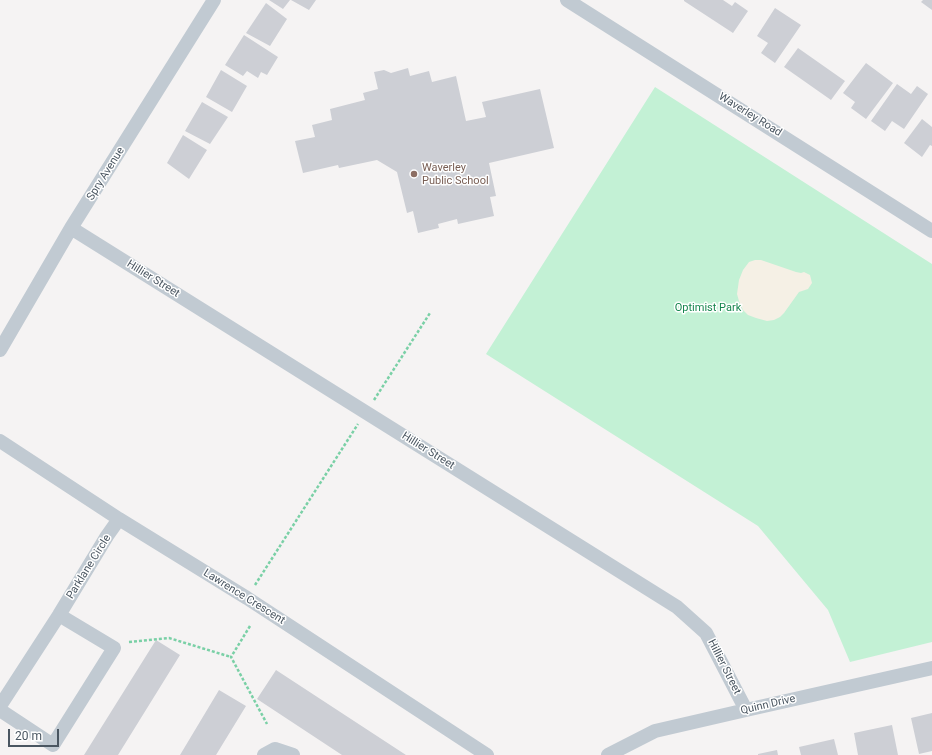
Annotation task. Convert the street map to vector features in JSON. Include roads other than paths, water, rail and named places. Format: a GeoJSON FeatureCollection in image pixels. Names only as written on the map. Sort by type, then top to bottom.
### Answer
{"type":"FeatureCollection","features":[{"type":"Feature","properties":{"kind":"street","name":"Spry Avenue"},"geometry":{"type":"LineString","coordinates":[[0,350],[71,228],[214,0]]}},
{"type":"Feature","properties":{"kind":"street","name":"Waverley Road"},"geometry":{"type":"LineString","coordinates":[[567,0],[932,230]]}},
{"type":"Feature","properties":{"kind":"street","name":"Hillier Street"},"geometry":{"type":"LineString","coordinates":[[71,228],[676,607],[706,633],[746,710]]}},
{"type":"Feature","properties":{"kind":"street","name":"Lawrence Crescent"},"geometry":{"type":"LineString","coordinates":[[0,441],[119,520],[247,598],[487,755]]}},
{"type":"Feature","properties":{"kind":"street","name":"Parklane Circle"},"geometry":{"type":"LineString","coordinates":[[0,706],[59,615],[107,536],[119,520]]}},
{"type":"Feature","properties":{"kind":"street"},"geometry":{"type":"LineString","coordinates":[[0,710],[53,745],[114,648],[59,615]]}},
{"type":"Feature","properties":{"kind":"street","name":"Quinn Drive"},"geometry":{"type":"LineString","coordinates":[[608,755],[655,731],[932,668]]}},
{"type":"Feature","properties":{"kind":"street"},"geometry":{"type":"LineString","coordinates":[[264,755],[275,748],[293,755]]}},
{"type":"Feature","properties":{"kind":"place","name":"Waverley Public School"},"geometry":{"type":"Point","coordinates":[414,174]}},
{"type":"Feature","properties":{"kind":"park label","name":"Optimist Park"},"geometry":{"type":"Point","coordinates":[708,308]}}]}
